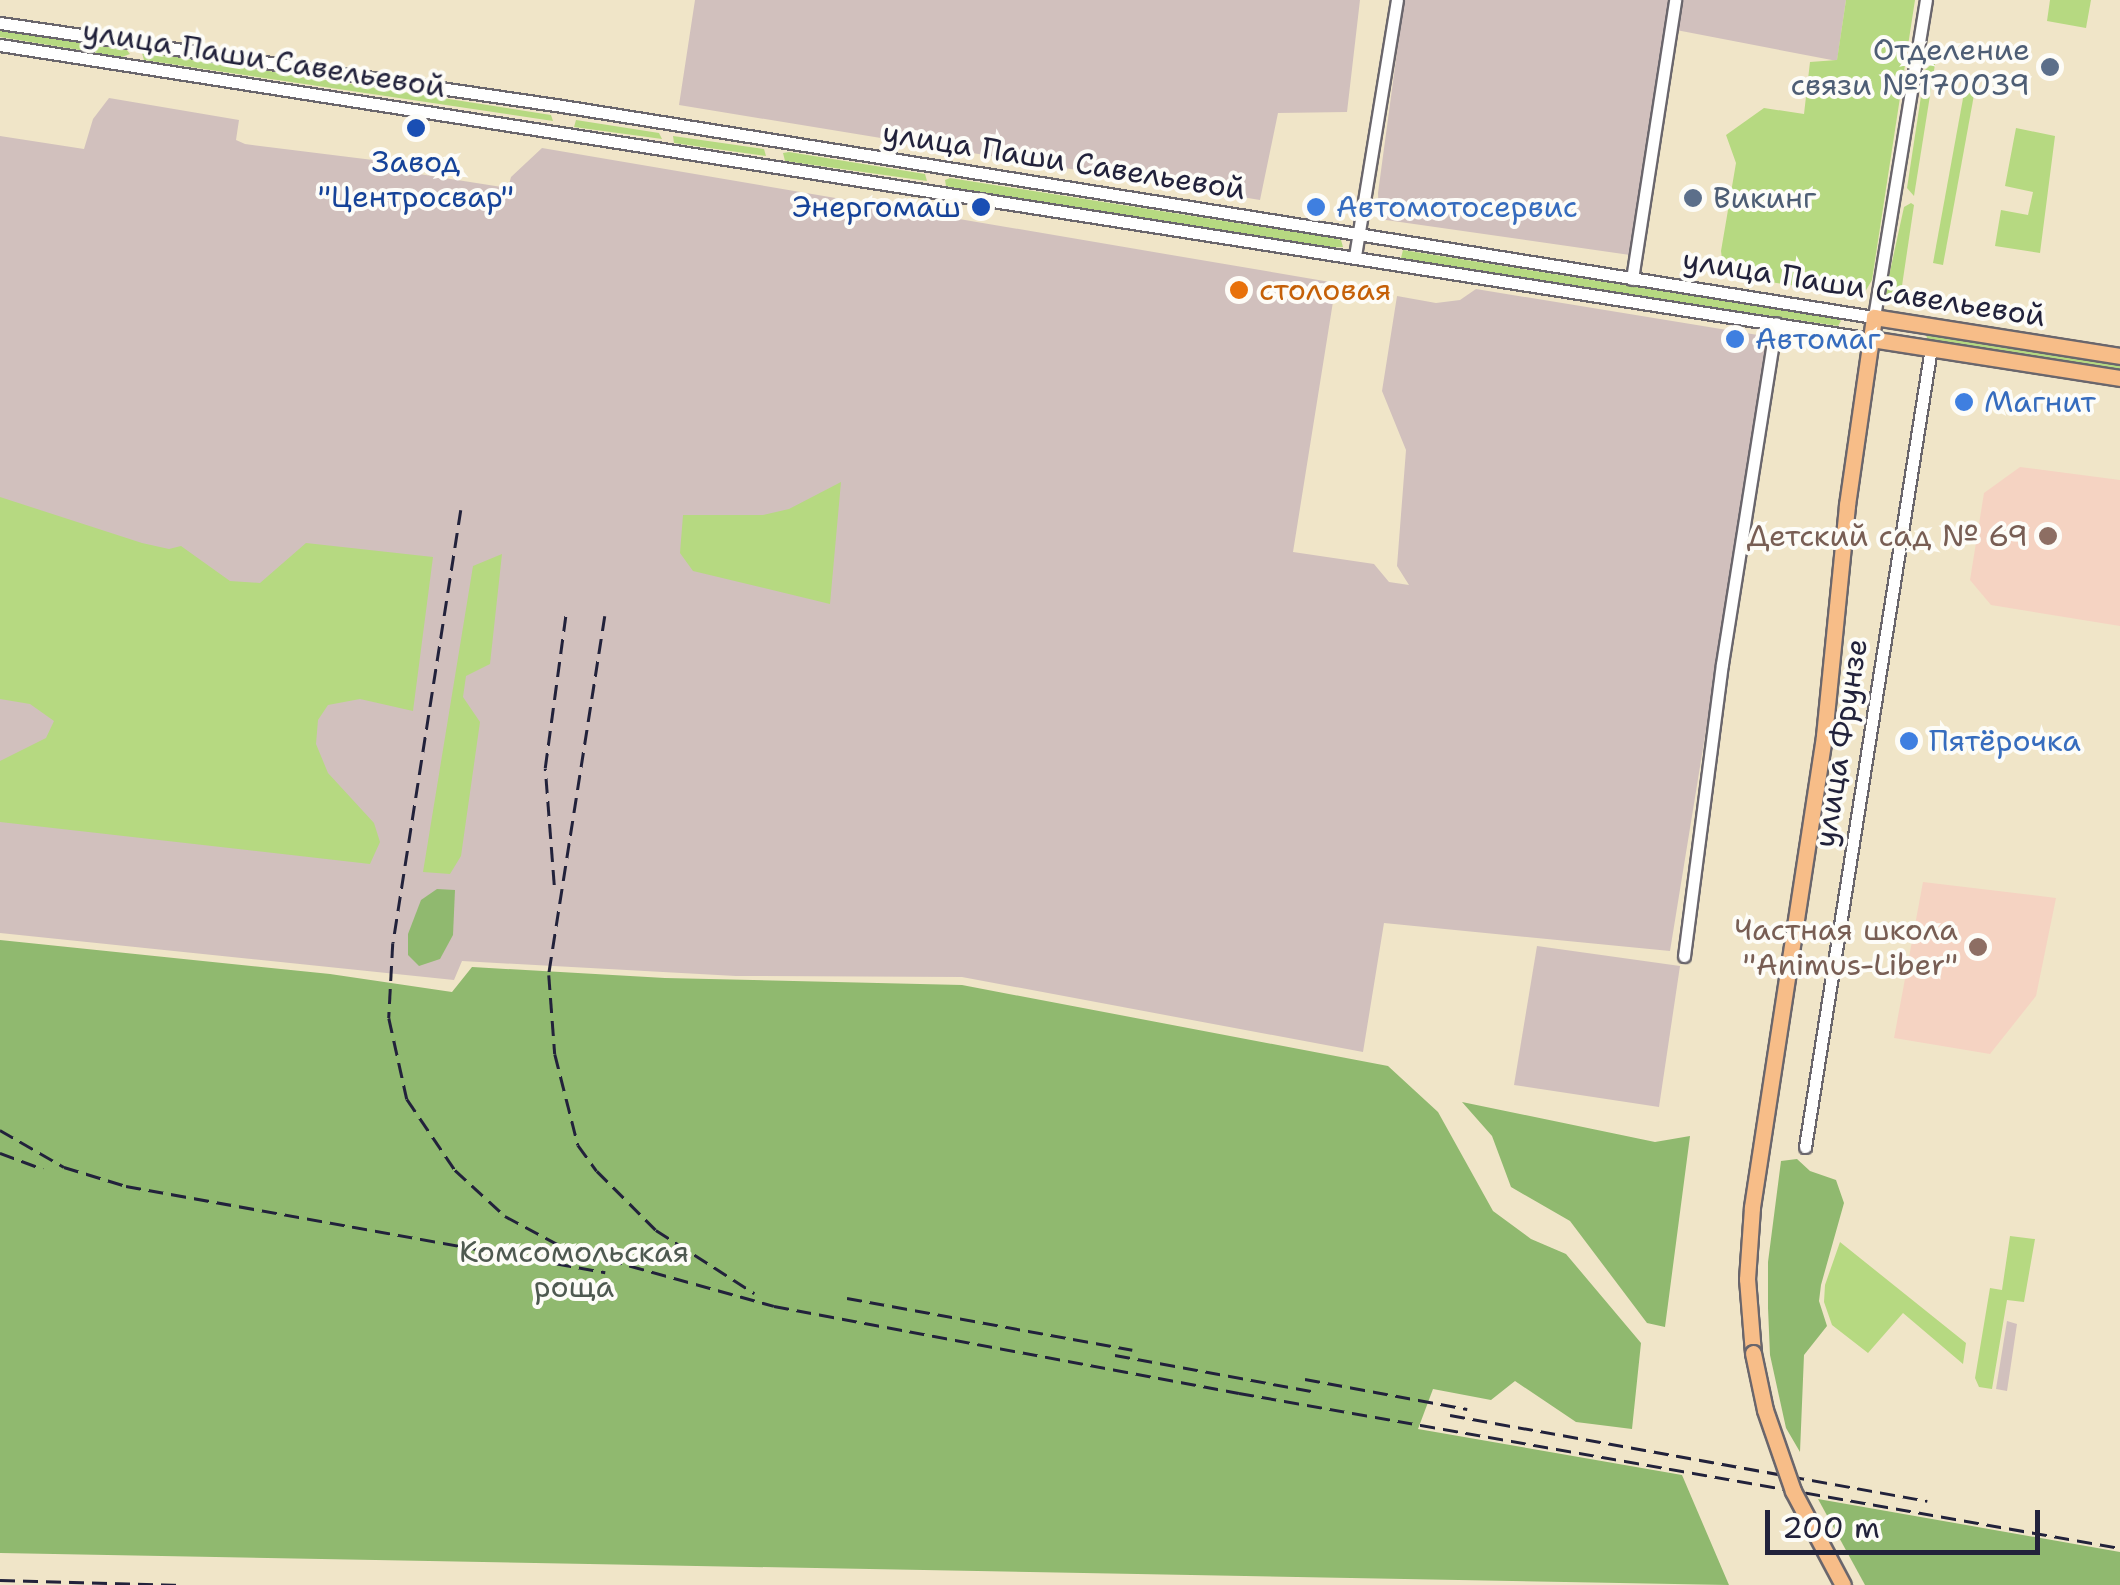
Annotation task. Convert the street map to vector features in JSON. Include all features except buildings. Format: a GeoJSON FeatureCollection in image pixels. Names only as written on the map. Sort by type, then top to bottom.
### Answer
{"type":"FeatureCollection","features":[{"type":"Feature","properties":{"kind":"main road"},"geometry":{"type":"LineString","coordinates":[[1843,1585],[1788,1481],[1768,1420],[1753,1353],[1747,1280],[1751,1218],[1824,736],[1847,505],[1874,317]]}},
{"type":"Feature","properties":{"kind":"main road","name":"улица Паши Савельевой"},"geometry":{"type":"LineString","coordinates":[[1874,317],[2120,356]]}},
{"type":"Feature","properties":{"kind":"main road","name":"улица Паши Савельевой"},"geometry":{"type":"LineString","coordinates":[[1871,338],[2120,378]]}},
{"type":"Feature","properties":{"kind":"street"},"geometry":{"type":"LineString","coordinates":[[1355,256],[1397,0]]}},
{"type":"Feature","properties":{"kind":"street"},"geometry":{"type":"LineString","coordinates":[[1632,278],[1675,0]]}},
{"type":"Feature","properties":{"kind":"street"},"geometry":{"type":"LineString","coordinates":[[1874,317],[1926,0]]}},
{"type":"Feature","properties":{"kind":"street","name":"улица Паши Савельевой"},"geometry":{"type":"LineString","coordinates":[[0,23],[562,106],[776,144],[1874,317]]}},
{"type":"Feature","properties":{"kind":"street","name":"улица Паши Савельевой"},"geometry":{"type":"LineString","coordinates":[[0,45],[1871,338]]}},
{"type":"Feature","properties":{"kind":"street"},"geometry":{"type":"LineString","coordinates":[[558,132],[562,106]]}},
{"type":"Feature","properties":{"kind":"street"},"geometry":{"type":"LineString","coordinates":[[772,166],[776,144]]}},
{"type":"Feature","properties":{"kind":"street"},"geometry":{"type":"LineString","coordinates":[[1398,263],[1392,251],[1402,242]]}},
{"type":"Feature","properties":{"kind":"street"},"geometry":{"type":"LineString","coordinates":[[1684,956],[1722,664],[1776,323]]}},
{"type":"Feature","properties":{"kind":"street","name":"улица Фрунзе"},"geometry":{"type":"LineString","coordinates":[[1805,1148],[1931,348]]}},
{"type":"Feature","properties":{"kind":"shaded area"},"geometry":{"type":"Polygon","coordinates":[[[695,0],[1360,0],[1347,112],[1278,113],[1260,200],[679,105],[695,0]]]}},
{"type":"Feature","properties":{"kind":"shaded area"},"geometry":{"type":"Polygon","coordinates":[[[1404,0],[1846,0],[1837,61],[1671,29],[1630,255],[1379,219],[1378,193],[1404,0]]]}},
{"type":"Feature","properties":{"kind":"shaded area"},"geometry":{"type":"Polygon","coordinates":[[[109,98],[239,120],[236,140],[245,144],[373,160],[375,167],[508,188],[511,177],[542,148],[1336,283],[1293,552],[1374,564],[1389,582],[1409,585],[1397,566],[1406,450],[1382,391],[1397,296],[1436,303],[1460,300],[1476,289],[1770,337],[1670,951],[1384,923],[1363,1052],[962,977],[736,976],[462,961],[454,980],[0,933],[0,136],[84,149],[93,119],[109,98]]]}},
{"type":"Feature","properties":{"kind":"shaded area","name":"Детский сад № 69"},"geometry":{"type":"Polygon","coordinates":[[[2020,467],[2120,480],[2120,626],[1991,605],[1970,580],[1984,493],[2020,467]]]}},
{"type":"Feature","properties":{"kind":"shaded area","name":"Частная школа \"Animus-Liber\""},"geometry":{"type":"Polygon","coordinates":[[[1923,882],[2056,898],[2036,996],[1990,1054],[1894,1038],[1923,882]]]}},
{"type":"Feature","properties":{"kind":"shaded area"},"geometry":{"type":"Polygon","coordinates":[[[1537,946],[1680,966],[1659,1107],[1514,1085],[1537,946]]]}},
{"type":"Feature","properties":{"kind":"shaded area"},"geometry":{"type":"Polygon","coordinates":[[[2007,1321],[2017,1324],[2007,1391],[1996,1389],[2007,1321]]]}},
{"type":"Feature","properties":{"kind":"green space"},"geometry":{"type":"Polygon","coordinates":[[[1846,0],[1915,0],[1872,280],[1865,292],[1855,295],[1724,275],[1721,251],[1736,163],[1726,135],[1764,108],[1804,114],[1810,62],[1837,60],[1846,0]]]}},
{"type":"Feature","properties":{"kind":"green space"},"geometry":{"type":"Polygon","coordinates":[[[2050,0],[2091,0],[2086,28],[2047,21],[2050,0]]]}},
{"type":"Feature","properties":{"kind":"green space"},"geometry":{"type":"Polygon","coordinates":[[[0,29],[126,49],[130,54],[122,57],[0,37],[0,29]]]}},
{"type":"Feature","properties":{"kind":"green space"},"geometry":{"type":"Polygon","coordinates":[[[142,53],[551,115],[553,121],[144,60],[142,53]]]}},
{"type":"Feature","properties":{"kind":"green space"},"geometry":{"type":"Polygon","coordinates":[[[1934,62],[1914,196],[1907,188],[1925,70],[1934,62]]]}},
{"type":"Feature","properties":{"kind":"green space"},"geometry":{"type":"Polygon","coordinates":[[[1966,82],[1976,84],[1943,265],[1933,263],[1966,82]]]}},
{"type":"Feature","properties":{"kind":"green space"},"geometry":{"type":"Polygon","coordinates":[[[576,120],[659,133],[662,139],[574,127],[576,120]]]}},
{"type":"Feature","properties":{"kind":"green space"},"geometry":{"type":"Polygon","coordinates":[[[2016,128],[2055,136],[2040,253],[1995,246],[2001,210],[2028,215],[2033,192],[2005,186],[2016,128]]]}},
{"type":"Feature","properties":{"kind":"green space"},"geometry":{"type":"Polygon","coordinates":[[[673,136],[764,149],[766,156],[674,143],[673,136]]]}},
{"type":"Feature","properties":{"kind":"green space"},"geometry":{"type":"Polygon","coordinates":[[[783,153],[925,174],[927,181],[785,161],[783,153]]]}},
{"type":"Feature","properties":{"kind":"green space"},"geometry":{"type":"Polygon","coordinates":[[[945,180],[1327,237],[1341,240],[1343,247],[1320,248],[1179,224],[1158,226],[946,186],[945,180]]]}},
{"type":"Feature","properties":{"kind":"green space"},"geometry":{"type":"Polygon","coordinates":[[[1914,205],[1899,306],[1884,299],[1904,207],[1914,205]]]}},
{"type":"Feature","properties":{"kind":"green space"},"geometry":{"type":"Polygon","coordinates":[[[1403,250],[1841,321],[1838,326],[1461,269],[1401,258],[1403,250]]]}},
{"type":"Feature","properties":{"kind":"green space"},"geometry":{"type":"Polygon","coordinates":[[[1926,335],[2120,365],[2120,373],[1929,343],[1926,335]]]}},
{"type":"Feature","properties":{"kind":"green space"},"geometry":{"type":"Polygon","coordinates":[[[841,482],[830,604],[693,571],[680,553],[683,515],[763,515],[789,509],[841,482]]]}},
{"type":"Feature","properties":{"kind":"green space"},"geometry":{"type":"Polygon","coordinates":[[[0,497],[142,543],[169,549],[181,546],[230,581],[260,583],[306,543],[433,557],[413,711],[360,699],[328,705],[318,720],[316,744],[328,773],[374,823],[380,842],[370,864],[0,822],[0,761],[46,738],[54,721],[30,704],[0,699],[0,497]]]}},
{"type":"Feature","properties":{"kind":"green space"},"geometry":{"type":"Polygon","coordinates":[[[502,554],[490,664],[466,676],[463,697],[480,722],[461,856],[450,874],[423,872],[473,566],[502,554]]]}},
{"type":"Feature","properties":{"kind":"green space"},"geometry":{"type":"Polygon","coordinates":[[[437,889],[455,890],[453,935],[440,959],[419,966],[408,955],[408,934],[421,900],[437,889]]]}},
{"type":"Feature","properties":{"kind":"green space","name":"Комсомольская роща"},"geometry":{"type":"Polygon","coordinates":[[[0,940],[330,974],[452,992],[472,967],[665,978],[962,985],[1388,1066],[1438,1112],[1493,1211],[1531,1239],[1566,1254],[1641,1343],[1632,1429],[1576,1422],[1515,1381],[1491,1400],[1433,1389],[1418,1429],[1682,1475],[1729,1585],[0,1553],[0,940]]]}},
{"type":"Feature","properties":{"kind":"green space"},"geometry":{"type":"Polygon","coordinates":[[[1462,1102],[1655,1142],[1690,1136],[1665,1327],[1647,1323],[1570,1221],[1511,1187],[1492,1136],[1462,1102]]]}},
{"type":"Feature","properties":{"kind":"green space"},"geometry":{"type":"Polygon","coordinates":[[[1797,1159],[1810,1171],[1836,1180],[1844,1203],[1821,1285],[1819,1301],[1827,1326],[1804,1355],[1800,1452],[1786,1428],[1770,1355],[1768,1308],[1768,1262],[1781,1161],[1797,1159]]]}},
{"type":"Feature","properties":{"kind":"green space"},"geometry":{"type":"Polygon","coordinates":[[[2010,1236],[2035,1239],[2024,1302],[2007,1300],[1992,1389],[1979,1387],[1975,1378],[1990,1288],[2002,1290],[2010,1236]]]}},
{"type":"Feature","properties":{"kind":"green space"},"geometry":{"type":"Polygon","coordinates":[[[1840,1242],[1966,1343],[1963,1364],[1903,1313],[1868,1353],[1832,1325],[1824,1302],[1825,1285],[1840,1242]]]}},
{"type":"Feature","properties":{"kind":"green space"},"geometry":{"type":"Polygon","coordinates":[[[1818,1499],[2120,1552],[2120,1585],[1865,1585],[1818,1499]]]}},
{"type":"Feature","properties":{"kind":"railway"},"geometry":{"type":"LineString","coordinates":[[461,510],[393,943],[389,1018],[407,1099],[455,1170],[505,1216],[563,1247],[774,1306],[1239,1393],[2120,1548]]}},
{"type":"Feature","properties":{"kind":"railway"},"geometry":{"type":"LineString","coordinates":[[554,885],[545,768],[566,612]]}},
{"type":"Feature","properties":{"kind":"railway"},"geometry":{"type":"LineString","coordinates":[[605,616],[549,975],[555,1054],[578,1145],[597,1171],[656,1230],[754,1293]]}},
{"type":"Feature","properties":{"kind":"railway"},"geometry":{"type":"LineString","coordinates":[[0,1130],[64,1167],[126,1186],[605,1272]]}},
{"type":"Feature","properties":{"kind":"railway"},"geometry":{"type":"LineString","coordinates":[[0,1153],[43,1169]]}},
{"type":"Feature","properties":{"kind":"railway"},"geometry":{"type":"LineString","coordinates":[[847,1298],[1132,1350]]}},
{"type":"Feature","properties":{"kind":"railway"},"geometry":{"type":"LineString","coordinates":[[1115,1355],[1317,1392]]}},
{"type":"Feature","properties":{"kind":"railway"},"geometry":{"type":"LineString","coordinates":[[1305,1379],[1467,1409]]}},
{"type":"Feature","properties":{"kind":"railway"},"geometry":{"type":"LineString","coordinates":[[1450,1415],[1927,1501]]}},
{"type":"Feature","properties":{"kind":"railway"},"geometry":{"type":"LineString","coordinates":[[0,1580],[183,1585]]}},
{"type":"Feature","properties":{"kind":"place","name":"Отделение связи №170039"},"geometry":{"type":"Point","coordinates":[2050,67]}},
{"type":"Feature","properties":{"kind":"place","name":"Завод \"Центросвар\""},"geometry":{"type":"Point","coordinates":[416,128]}},
{"type":"Feature","properties":{"kind":"place","name":"Викинг"},"geometry":{"type":"Point","coordinates":[1693,198]}},
{"type":"Feature","properties":{"kind":"place","name":"Энергомаш"},"geometry":{"type":"Point","coordinates":[981,207]}},
{"type":"Feature","properties":{"kind":"place","name":"Автомотосервис"},"geometry":{"type":"Point","coordinates":[1316,207]}},
{"type":"Feature","properties":{"kind":"place","name":"столовая"},"geometry":{"type":"Point","coordinates":[1239,290]}},
{"type":"Feature","properties":{"kind":"place","name":"Автомаг"},"geometry":{"type":"Point","coordinates":[1735,339]}},
{"type":"Feature","properties":{"kind":"place","name":"Магнит"},"geometry":{"type":"Point","coordinates":[1964,402]}},
{"type":"Feature","properties":{"kind":"place","name":"Детский сад № 69"},"geometry":{"type":"Point","coordinates":[2048,536]}},
{"type":"Feature","properties":{"kind":"place","name":"Пятёрочка"},"geometry":{"type":"Point","coordinates":[1909,741]}},
{"type":"Feature","properties":{"kind":"place","name":"Частная школа \"Animus-Liber\""},"geometry":{"type":"Point","coordinates":[1978,947]}}]}
